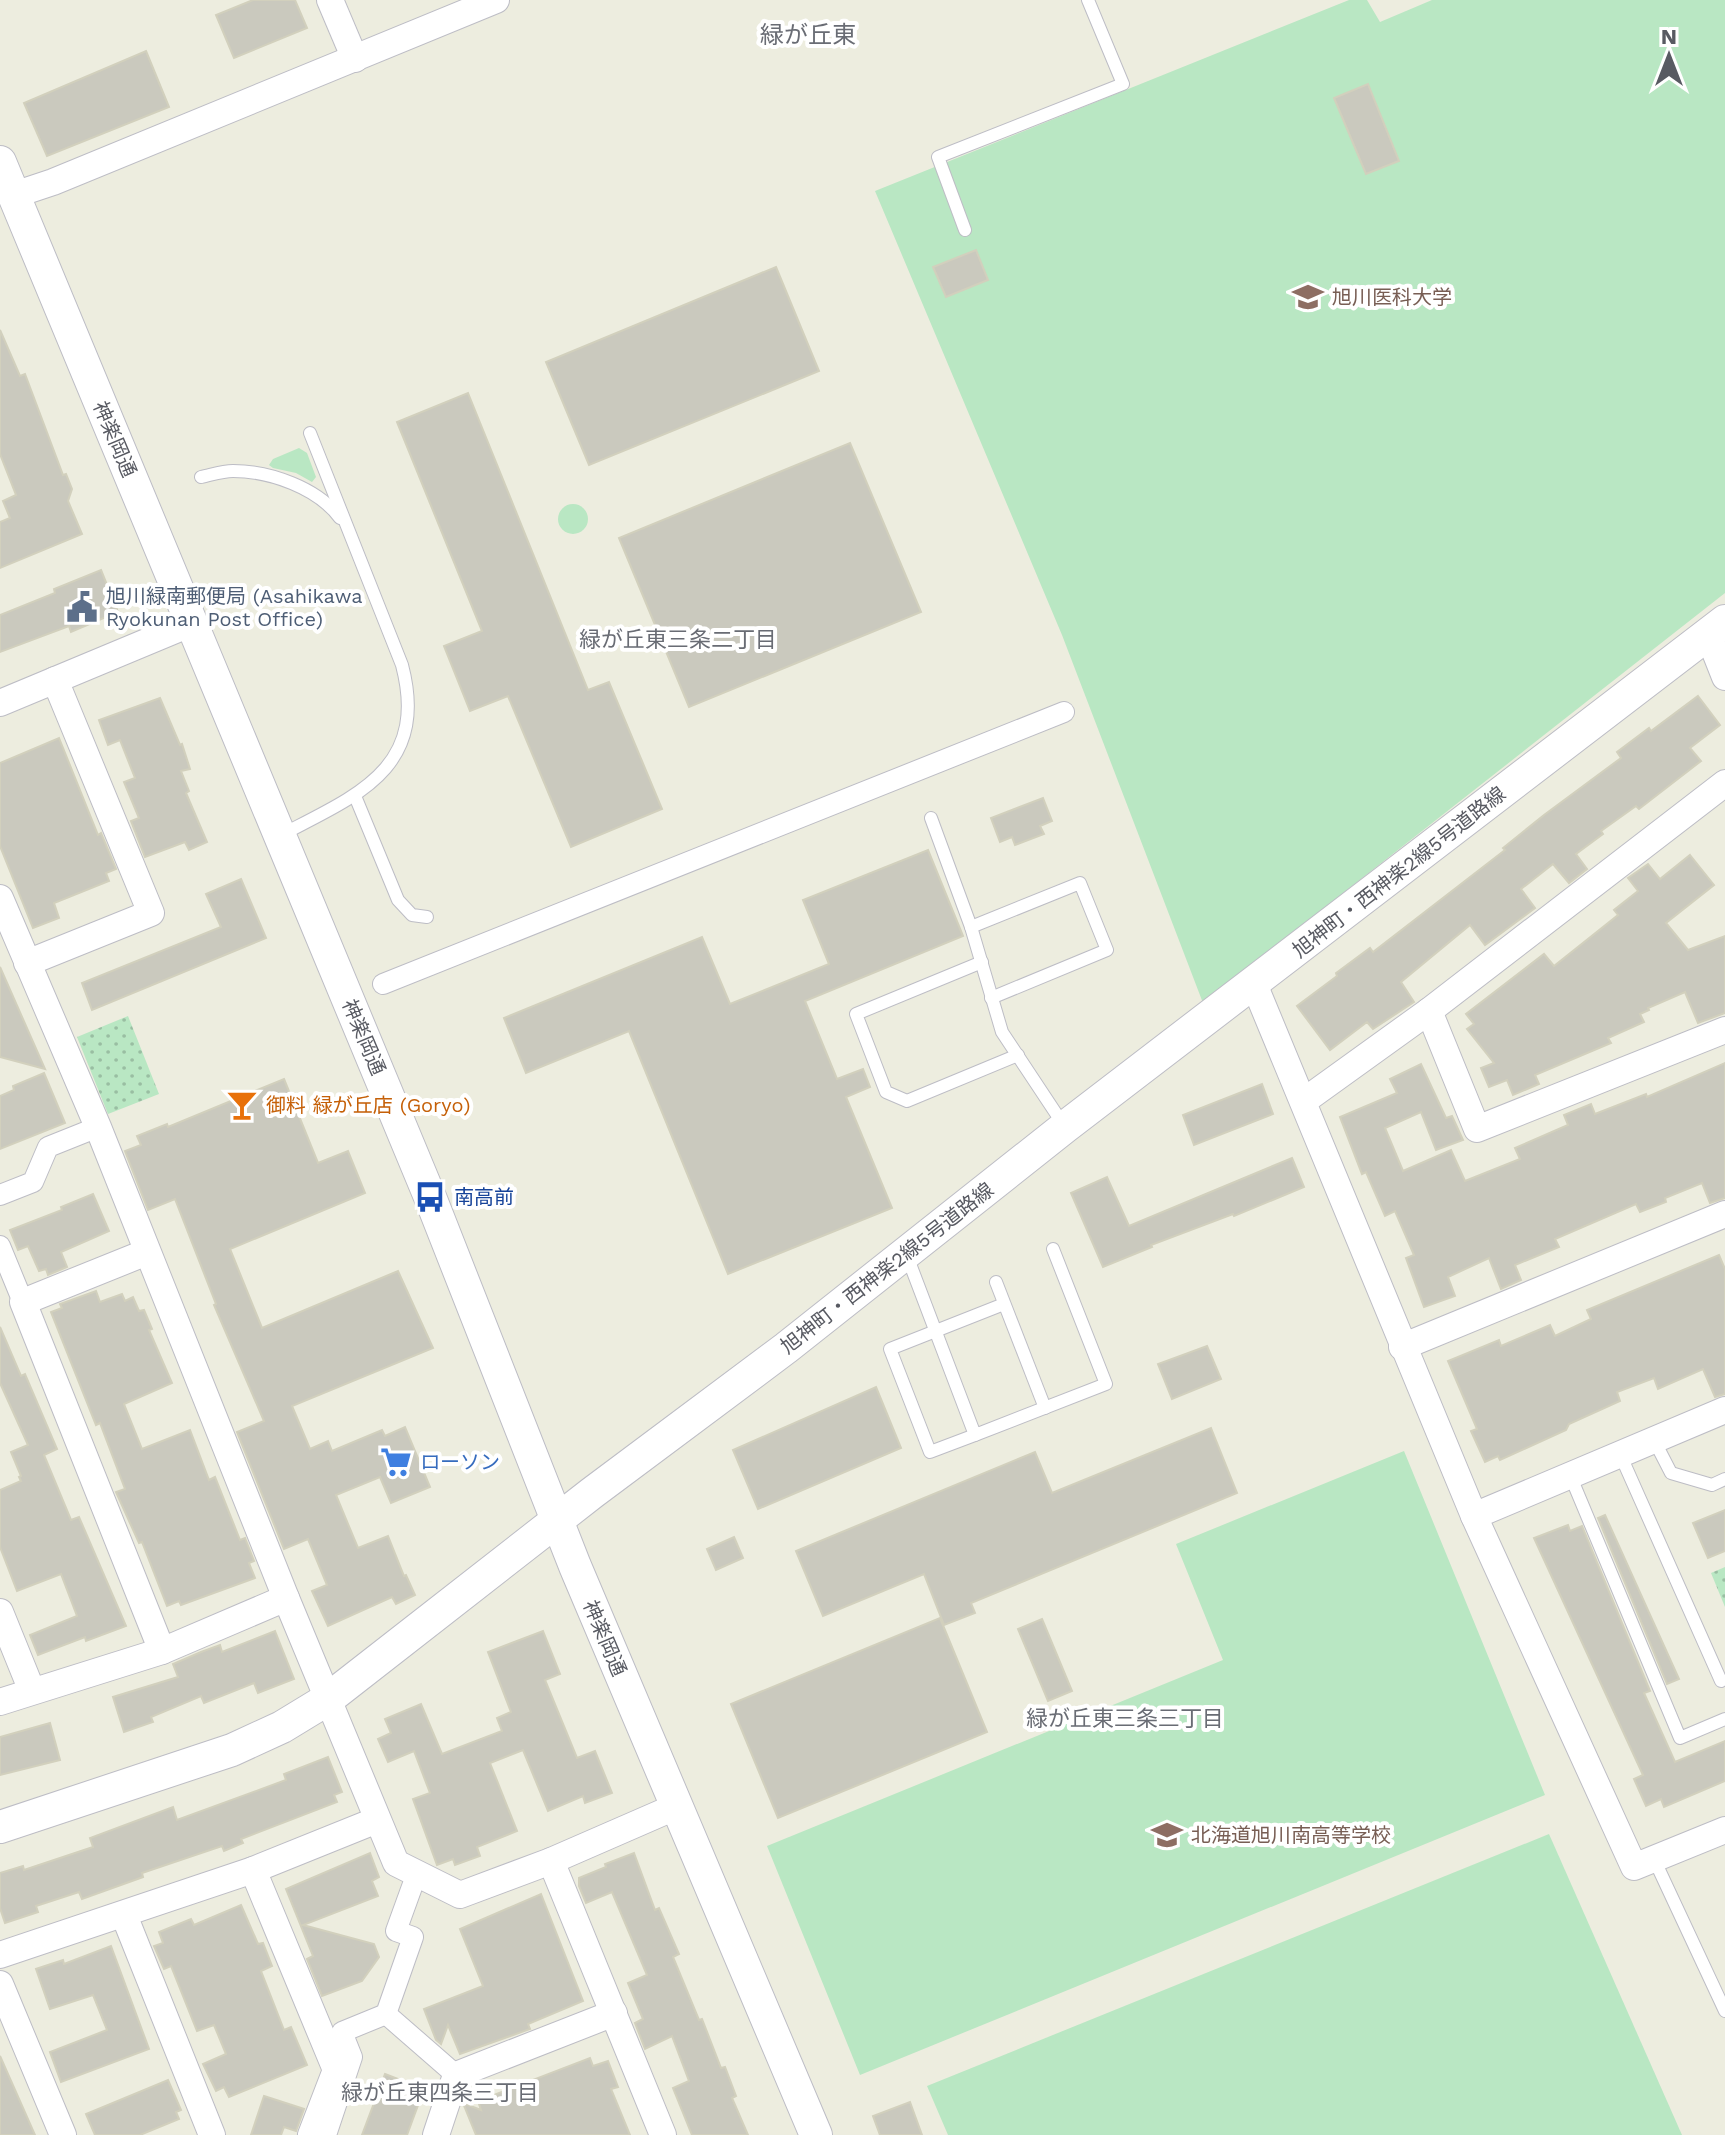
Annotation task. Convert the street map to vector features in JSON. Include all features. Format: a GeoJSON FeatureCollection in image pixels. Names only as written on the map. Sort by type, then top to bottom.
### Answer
{"type":"FeatureCollection","features":[{"type":"Feature","properties":{"kind":"street"},"geometry":{"type":"LineString","coordinates":[[330,0],[355,59]]}},
{"type":"Feature","properties":{"kind":"street"},"geometry":{"type":"LineString","coordinates":[[14,195],[53,182],[496,0]]}},
{"type":"Feature","properties":{"kind":"street","name":"神楽岡通"},"geometry":{"type":"LineString","coordinates":[[0,162],[430,1197],[557,1520],[675,1807],[816,2135]]}},
{"type":"Feature","properties":{"kind":"street"},"geometry":{"type":"LineString","coordinates":[[0,703],[192,623]]}},
{"type":"Feature","properties":{"kind":"street"},"geometry":{"type":"LineString","coordinates":[[1716,628],[1725,677]]}},
{"type":"Feature","properties":{"kind":"street","name":"旭神町・西神楽2線5号道路線"},"geometry":{"type":"LineString","coordinates":[[0,1827],[232,1750],[282,1727],[328,1699],[557,1520],[786,1348],[1065,1127],[1716,628]]}},
{"type":"Feature","properties":{"kind":"street"},"geometry":{"type":"LineString","coordinates":[[27,963],[151,913],[55,680]]}},
{"type":"Feature","properties":{"kind":"street"},"geometry":{"type":"LineString","coordinates":[[383,984],[1064,712]]}},
{"type":"Feature","properties":{"kind":"street"},"geometry":{"type":"LineString","coordinates":[[1304,1101],[1429,1011],[1725,783]]}},
{"type":"Feature","properties":{"kind":"street"},"geometry":{"type":"LineString","coordinates":[[0,898],[98,1127],[286,1598],[396,1863],[460,1895],[551,1861],[675,1807]]}},
{"type":"Feature","properties":{"kind":"street"},"geometry":{"type":"LineString","coordinates":[[1254,984],[1474,1516],[1634,1867],[1725,1830]]}},
{"type":"Feature","properties":{"kind":"street"},"geometry":{"type":"LineString","coordinates":[[1429,1011],[1477,1129],[1725,1030]]}},
{"type":"Feature","properties":{"kind":"street"},"geometry":{"type":"LineString","coordinates":[[0,1195],[33,1182],[48,1147],[98,1127]]}},
{"type":"Feature","properties":{"kind":"street"},"geometry":{"type":"LineString","coordinates":[[1402,1347],[1725,1214]]}},
{"type":"Feature","properties":{"kind":"street"},"geometry":{"type":"LineString","coordinates":[[0,1246],[162,1651]]}},
{"type":"Feature","properties":{"kind":"street"},"geometry":{"type":"LineString","coordinates":[[23,1302],[147,1252]]}},
{"type":"Feature","properties":{"kind":"street"},"geometry":{"type":"LineString","coordinates":[[1474,1516],[1725,1410]]}},
{"type":"Feature","properties":{"kind":"street"},"geometry":{"type":"LineString","coordinates":[[0,1702],[162,1651],[286,1598]]}},
{"type":"Feature","properties":{"kind":"street"},"geometry":{"type":"LineString","coordinates":[[0,1612],[32,1691]]}},
{"type":"Feature","properties":{"kind":"street"},"geometry":{"type":"LineString","coordinates":[[0,1955],[253,1870],[377,1820]]}},
{"type":"Feature","properties":{"kind":"street"},"geometry":{"type":"LineString","coordinates":[[551,1861],[663,2135]]}},
{"type":"Feature","properties":{"kind":"street"},"geometry":{"type":"LineString","coordinates":[[253,1870],[336,2070],[311,2135]]}},
{"type":"Feature","properties":{"kind":"street"},"geometry":{"type":"LineString","coordinates":[[326,2135],[352,2057],[342,2032],[386,2014],[413,1937],[396,1931],[417,1873]]}},
{"type":"Feature","properties":{"kind":"street"},"geometry":{"type":"LineString","coordinates":[[124,1915],[212,2135]]}},
{"type":"Feature","properties":{"kind":"street"},"geometry":{"type":"LineString","coordinates":[[0,1984],[63,2135]]}},
{"type":"Feature","properties":{"kind":"street"},"geometry":{"type":"LineString","coordinates":[[456,2075],[614,2013]]}},
{"type":"Feature","properties":{"kind":"street"},"geometry":{"type":"LineString","coordinates":[[386,2014],[456,2075]]}},
{"type":"Feature","properties":{"kind":"street"},"geometry":{"type":"LineString","coordinates":[[436,2135],[456,2075]]}},
{"type":"Feature","properties":{"kind":"lane"},"geometry":{"type":"LineString","coordinates":[[965,230],[938,157],[1123,84],[1088,0]]}},
{"type":"Feature","properties":{"kind":"lane"},"geometry":{"type":"LineString","coordinates":[[280,836],[355,796],[383,773],[400,743],[408,717],[408,689],[402,665],[310,433]]}},
{"type":"Feature","properties":{"kind":"lane"},"geometry":{"type":"LineString","coordinates":[[201,477],[230,471],[256,473],[289,482],[333,509],[348,528]]}},
{"type":"Feature","properties":{"kind":"lane"},"geometry":{"type":"LineString","coordinates":[[355,796],[398,900],[412,915],[427,917]]}},
{"type":"Feature","properties":{"kind":"lane"},"geometry":{"type":"LineString","coordinates":[[931,818],[971,927],[1002,1032],[1065,1127]]}},
{"type":"Feature","properties":{"kind":"lane"},"geometry":{"type":"LineString","coordinates":[[971,927],[1080,883],[1107,950],[991,998]]}},
{"type":"Feature","properties":{"kind":"lane"},"geometry":{"type":"LineString","coordinates":[[982,962],[856,1014],[886,1092],[907,1101],[1018,1055]]}},
{"type":"Feature","properties":{"kind":"lane"},"geometry":{"type":"LineString","coordinates":[[1004,1304],[890,1349],[930,1452],[1106,1384],[1053,1249]]}},
{"type":"Feature","properties":{"kind":"lane"},"geometry":{"type":"LineString","coordinates":[[906,1253],[975,1435]]}},
{"type":"Feature","properties":{"kind":"lane"},"geometry":{"type":"LineString","coordinates":[[996,1282],[1045,1408]]}},
{"type":"Feature","properties":{"kind":"lane"},"geometry":{"type":"LineString","coordinates":[[1654,1440],[1671,1473],[1712,1485],[1725,1479]]}},
{"type":"Feature","properties":{"kind":"lane"},"geometry":{"type":"LineString","coordinates":[[1620,1454],[1721,1681]]}},
{"type":"Feature","properties":{"kind":"lane"},"geometry":{"type":"LineString","coordinates":[[1570,1475],[1680,1738],[1725,1719]]}},
{"type":"Feature","properties":{"kind":"lane"},"geometry":{"type":"LineString","coordinates":[[1654,1859],[1725,2011]]}},
{"type":"Feature","properties":{"kind":"green space","name":"旭川医科大学"},"geometry":{"type":"Polygon","coordinates":[[[1349,0],[1367,0],[1380,22],[1432,0],[1725,0],[1725,593],[1203,1003],[1062,635],[875,191],[1349,0]]]}},
{"type":"Feature","properties":{"kind":"green space"},"geometry":{"type":"Polygon","coordinates":[[[299,448],[307,453],[316,477],[312,482],[296,473],[269,465],[273,459],[299,448]]]}},
{"type":"Feature","properties":{"kind":"green space"},"geometry":{"type":"Polygon","coordinates":[[[573,504],[584,508],[588,519],[584,530],[573,534],[562,530],[558,519],[562,508],[573,504]]]}},
{"type":"Feature","properties":{"kind":"green space"},"geometry":{"type":"Polygon","coordinates":[[[128,1016],[159,1094],[108,1114],[77,1037],[128,1016]]]}},
{"type":"Feature","properties":{"kind":"green space"},"geometry":{"type":"Polygon","coordinates":[[[1404,1451],[1545,1795],[860,2075],[767,1846],[1223,1660],[1176,1544],[1404,1451]]]}},
{"type":"Feature","properties":{"kind":"green space"},"geometry":{"type":"Polygon","coordinates":[[[1725,1567],[1725,1607],[1711,1573],[1725,1567]]]}},
{"type":"Feature","properties":{"kind":"green space"},"geometry":{"type":"Polygon","coordinates":[[[1549,1834],[1682,2135],[948,2135],[927,2086],[1549,1834]]]}},
{"type":"Feature","properties":{"kind":"building"},"geometry":{"type":"Polygon","coordinates":[[[253,0],[295,0],[307,28],[234,58],[216,15],[253,0]]]}},
{"type":"Feature","properties":{"kind":"building"},"geometry":{"type":"Polygon","coordinates":[[[146,51],[169,107],[47,156],[24,103],[146,51]]]}},
{"type":"Feature","properties":{"kind":"building"},"geometry":{"type":"Polygon","coordinates":[[[1368,84],[1399,161],[1366,174],[1334,98],[1368,84]]]}},
{"type":"Feature","properties":{"kind":"building"},"geometry":{"type":"Polygon","coordinates":[[[976,250],[988,280],[946,297],[933,267],[976,250]]]}},
{"type":"Feature","properties":{"kind":"building"},"geometry":{"type":"Polygon","coordinates":[[[776,267],[819,371],[589,465],[546,362],[776,267]]]}},
{"type":"Feature","properties":{"kind":"building"},"geometry":{"type":"Polygon","coordinates":[[[0,330],[20,376],[25,374],[63,475],[66,474],[72,489],[68,501],[82,534],[0,568],[0,522],[10,518],[3,501],[16,495],[0,454],[0,330]]]}},
{"type":"Feature","properties":{"kind":"building"},"geometry":{"type":"Polygon","coordinates":[[[468,393],[588,690],[609,682],[662,809],[571,847],[508,696],[470,711],[444,646],[482,631],[397,422],[468,393]]]}},
{"type":"Feature","properties":{"kind":"building"},"geometry":{"type":"Polygon","coordinates":[[[850,443],[921,612],[689,707],[619,538],[850,443]]]}},
{"type":"Feature","properties":{"kind":"building"},"geometry":{"type":"Polygon","coordinates":[[[101,570],[118,612],[71,632],[69,626],[0,652],[0,615],[101,570]]]}},
{"type":"Feature","properties":{"kind":"building"},"geometry":{"type":"Polygon","coordinates":[[[1698,696],[1720,725],[1690,748],[1701,761],[1639,809],[1636,806],[1601,831],[1603,834],[1576,854],[1587,869],[1569,883],[1553,864],[1521,889],[1535,908],[1485,945],[1470,925],[1401,982],[1414,1002],[1373,1029],[1367,1022],[1330,1050],[1297,1006],[1370,948],[1373,952],[1505,850],[1503,848],[1544,815],[1621,758],[1617,752],[1698,696]]]}},
{"type":"Feature","properties":{"kind":"building"},"geometry":{"type":"Polygon","coordinates":[[[160,698],[182,744],[190,769],[181,771],[189,791],[186,793],[207,842],[189,850],[185,842],[145,857],[131,821],[139,818],[124,782],[135,778],[120,740],[108,745],[99,720],[160,698]]]}},
{"type":"Feature","properties":{"kind":"building"},"geometry":{"type":"Polygon","coordinates":[[[59,738],[98,835],[101,833],[116,869],[106,873],[109,881],[54,903],[59,918],[33,928],[0,846],[0,763],[59,738]]]}},
{"type":"Feature","properties":{"kind":"building"},"geometry":{"type":"Polygon","coordinates":[[[1043,798],[1052,821],[1040,826],[1044,834],[1015,845],[1012,837],[1000,842],[991,818],[1043,798]]]}},
{"type":"Feature","properties":{"kind":"building"},"geometry":{"type":"Polygon","coordinates":[[[928,850],[963,936],[805,1001],[837,1079],[863,1069],[870,1087],[846,1097],[892,1208],[728,1274],[629,1031],[526,1073],[504,1018],[702,937],[730,1004],[829,964],[803,900],[928,850]]]}},
{"type":"Feature","properties":{"kind":"building"},"geometry":{"type":"Polygon","coordinates":[[[1690,855],[1714,885],[1666,923],[1688,950],[1725,936],[1725,1013],[1698,1023],[1685,992],[1648,1008],[1640,1014],[1644,1022],[1608,1038],[1611,1043],[1535,1075],[1539,1084],[1513,1095],[1507,1080],[1489,1087],[1481,1068],[1494,1063],[1467,1029],[1474,1024],[1466,1014],[1544,954],[1554,966],[1618,915],[1614,910],[1638,891],[1628,878],[1648,864],[1660,879],[1690,855]]]}},
{"type":"Feature","properties":{"kind":"building"},"geometry":{"type":"Polygon","coordinates":[[[241,879],[266,938],[92,1010],[82,983],[221,927],[206,894],[241,879]]]}},
{"type":"Feature","properties":{"kind":"building"},"geometry":{"type":"Polygon","coordinates":[[[0,967],[45,1069],[0,1057],[0,967]]]}},
{"type":"Feature","properties":{"kind":"building"},"geometry":{"type":"Polygon","coordinates":[[[1725,1063],[1725,1198],[1710,1203],[1702,1183],[1640,1212],[1636,1204],[1555,1239],[1559,1247],[1515,1265],[1521,1280],[1501,1289],[1489,1258],[1448,1277],[1455,1296],[1424,1307],[1406,1258],[1414,1255],[1395,1211],[1385,1216],[1366,1172],[1362,1174],[1340,1117],[1397,1093],[1390,1079],[1421,1064],[1446,1118],[1452,1116],[1463,1140],[1436,1150],[1421,1112],[1385,1128],[1403,1171],[1451,1150],[1465,1181],[1520,1159],[1515,1148],[1568,1125],[1564,1115],[1591,1104],[1595,1114],[1646,1094],[1647,1097],[1725,1063]]]}},
{"type":"Feature","properties":{"kind":"building"},"geometry":{"type":"Polygon","coordinates":[[[44,1073],[65,1123],[0,1149],[0,1096],[14,1090],[13,1086],[44,1073]]]}},
{"type":"Feature","properties":{"kind":"building"},"geometry":{"type":"Polygon","coordinates":[[[284,1079],[318,1163],[348,1151],[365,1193],[230,1249],[262,1328],[398,1271],[433,1348],[292,1406],[310,1449],[328,1441],[332,1451],[382,1430],[385,1436],[405,1427],[430,1487],[391,1503],[380,1477],[336,1495],[358,1548],[388,1536],[415,1595],[396,1604],[392,1597],[328,1626],[312,1591],[327,1585],[308,1539],[284,1549],[237,1432],[264,1421],[214,1305],[175,1199],[148,1210],[125,1151],[141,1145],[137,1136],[167,1124],[168,1127],[284,1079]]]}},
{"type":"Feature","properties":{"kind":"building"},"geometry":{"type":"Polygon","coordinates":[[[1262,1084],[1273,1114],[1194,1145],[1183,1115],[1262,1084]]]}},
{"type":"Feature","properties":{"kind":"building"},"geometry":{"type":"Polygon","coordinates":[[[1292,1158],[1304,1187],[1151,1245],[1103,1267],[1071,1193],[1107,1177],[1129,1226],[1292,1158]]]}},
{"type":"Feature","properties":{"kind":"building"},"geometry":{"type":"Polygon","coordinates":[[[93,1194],[109,1231],[61,1252],[67,1267],[48,1275],[46,1269],[39,1271],[28,1246],[18,1250],[10,1230],[93,1194]]]}},
{"type":"Feature","properties":{"kind":"building"},"geometry":{"type":"Polygon","coordinates":[[[1719,1255],[1725,1269],[1725,1394],[1715,1397],[1703,1369],[1658,1389],[1654,1378],[1617,1392],[1620,1401],[1569,1424],[1566,1430],[1500,1460],[1498,1456],[1485,1462],[1471,1431],[1477,1429],[1448,1361],[1499,1340],[1501,1346],[1550,1325],[1555,1336],[1591,1319],[1587,1310],[1719,1255]]]}},
{"type":"Feature","properties":{"kind":"building"},"geometry":{"type":"Polygon","coordinates":[[[96,1291],[100,1302],[122,1294],[125,1301],[133,1297],[139,1311],[144,1310],[152,1329],[149,1330],[172,1383],[124,1404],[142,1449],[190,1430],[209,1480],[215,1477],[240,1540],[245,1538],[254,1561],[249,1563],[255,1578],[181,1605],[179,1601],[167,1606],[142,1542],[139,1543],[116,1492],[125,1489],[51,1312],[62,1308],[60,1304],[96,1291]]]}},
{"type":"Feature","properties":{"kind":"building"},"geometry":{"type":"Polygon","coordinates":[[[0,1327],[21,1376],[25,1374],[57,1449],[44,1455],[71,1520],[79,1517],[126,1626],[38,1655],[30,1635],[77,1616],[61,1574],[17,1591],[0,1547],[0,1490],[21,1481],[11,1452],[28,1445],[0,1383],[0,1327]]]}},
{"type":"Feature","properties":{"kind":"building"},"geometry":{"type":"Polygon","coordinates":[[[1207,1346],[1221,1379],[1172,1399],[1158,1364],[1207,1346]]]}},
{"type":"Feature","properties":{"kind":"building"},"geometry":{"type":"Polygon","coordinates":[[[876,1387],[901,1448],[758,1509],[733,1450],[876,1387]]]}},
{"type":"Feature","properties":{"kind":"building"},"geometry":{"type":"Polygon","coordinates":[[[1211,1428],[1237,1493],[971,1603],[975,1613],[944,1625],[924,1574],[823,1616],[796,1551],[1035,1452],[1052,1493],[1211,1428]]]}},
{"type":"Feature","properties":{"kind":"building"},"geometry":{"type":"Polygon","coordinates":[[[1725,1510],[1725,1551],[1708,1558],[1693,1523],[1725,1510]]]}},
{"type":"Feature","properties":{"kind":"building"},"geometry":{"type":"Polygon","coordinates":[[[1605,1515],[1679,1679],[1667,1684],[1598,1518],[1605,1515]]]}},
{"type":"Feature","properties":{"kind":"building"},"geometry":{"type":"Polygon","coordinates":[[[1568,1525],[1570,1531],[1582,1526],[1650,1691],[1644,1693],[1675,1762],[1725,1741],[1725,1781],[1664,1807],[1661,1799],[1646,1806],[1634,1779],[1643,1775],[1534,1538],[1568,1525]]]}},
{"type":"Feature","properties":{"kind":"building"},"geometry":{"type":"Polygon","coordinates":[[[734,1537],[743,1558],[716,1570],[707,1549],[734,1537]]]}},
{"type":"Feature","properties":{"kind":"building"},"geometry":{"type":"Polygon","coordinates":[[[940,1618],[987,1732],[778,1818],[731,1704],[940,1618]]]}},
{"type":"Feature","properties":{"kind":"building"},"geometry":{"type":"Polygon","coordinates":[[[1042,1619],[1072,1691],[1048,1701],[1018,1629],[1042,1619]]]}},
{"type":"Feature","properties":{"kind":"building"},"geometry":{"type":"Polygon","coordinates":[[[275,1631],[294,1679],[258,1693],[254,1683],[204,1703],[201,1696],[151,1717],[153,1722],[124,1732],[113,1697],[178,1677],[173,1664],[201,1652],[220,1645],[222,1652],[275,1631]]]}},
{"type":"Feature","properties":{"kind":"building"},"geometry":{"type":"Polygon","coordinates":[[[543,1631],[560,1674],[545,1680],[577,1758],[595,1751],[612,1793],[585,1803],[583,1796],[548,1811],[523,1750],[490,1763],[517,1831],[477,1847],[480,1856],[455,1865],[453,1859],[437,1865],[413,1799],[430,1793],[414,1751],[388,1762],[378,1739],[391,1733],[385,1719],[421,1704],[442,1754],[502,1731],[497,1718],[511,1712],[488,1652],[543,1631]]]}},
{"type":"Feature","properties":{"kind":"building"},"geometry":{"type":"Polygon","coordinates":[[[50,1723],[60,1760],[0,1775],[0,1737],[50,1723]]]}},
{"type":"Feature","properties":{"kind":"building"},"geometry":{"type":"Polygon","coordinates":[[[328,1757],[342,1792],[334,1795],[337,1802],[241,1839],[243,1843],[224,1851],[222,1846],[142,1873],[143,1877],[82,1899],[79,1892],[36,1906],[38,1912],[5,1923],[0,1908],[0,1873],[23,1866],[24,1870],[93,1847],[90,1838],[173,1807],[177,1820],[286,1780],[284,1774],[328,1757]]]}},
{"type":"Feature","properties":{"kind":"building"},"geometry":{"type":"Polygon","coordinates":[[[370,1853],[379,1877],[372,1881],[378,1896],[303,1925],[374,1944],[379,1957],[362,1981],[322,1996],[307,1959],[313,1956],[286,1889],[370,1853]]]}},
{"type":"Feature","properties":{"kind":"building"},"geometry":{"type":"Polygon","coordinates":[[[634,1853],[655,1910],[659,1908],[679,1954],[673,1957],[699,2020],[702,2019],[721,2068],[725,2067],[736,2096],[732,2098],[748,2135],[692,2135],[673,2088],[689,2081],[672,2036],[645,2049],[635,2023],[643,2019],[628,1983],[647,1975],[612,1892],[586,1903],[579,1886],[579,1878],[634,1853]]]}},
{"type":"Feature","properties":{"kind":"building"},"geometry":{"type":"Polygon","coordinates":[[[541,1894],[583,2001],[528,2024],[530,2029],[460,2054],[448,2025],[441,2044],[436,2040],[424,2009],[483,1986],[460,1929],[541,1894]]]}},
{"type":"Feature","properties":{"kind":"building"},"geometry":{"type":"Polygon","coordinates":[[[241,1905],[258,1944],[263,1943],[272,1966],[261,1971],[284,2030],[291,2027],[307,2065],[229,2097],[224,2087],[216,2091],[203,2064],[226,2054],[214,2025],[197,2031],[171,1966],[164,1969],[154,1946],[163,1943],[159,1932],[191,1919],[194,1925],[241,1905]]]}},
{"type":"Feature","properties":{"kind":"building"},"geometry":{"type":"Polygon","coordinates":[[[111,1946],[149,2049],[61,2082],[50,2052],[107,2030],[93,1995],[50,2009],[36,1969],[63,1960],[64,1964],[111,1946]]]}},
{"type":"Feature","properties":{"kind":"building"},"geometry":{"type":"Polygon","coordinates":[[[0,2056],[35,2135],[0,2135],[0,2056]]]}},
{"type":"Feature","properties":{"kind":"building"},"geometry":{"type":"Polygon","coordinates":[[[590,2058],[593,2066],[608,2061],[618,2087],[611,2089],[630,2135],[476,2135],[463,2103],[481,2110],[478,2101],[590,2058]]]}},
{"type":"Feature","properties":{"kind":"building"},"geometry":{"type":"Polygon","coordinates":[[[385,2074],[424,2089],[407,2135],[362,2135],[385,2074]]]}},
{"type":"Feature","properties":{"kind":"building"},"geometry":{"type":"Polygon","coordinates":[[[168,2080],[181,2110],[176,2112],[179,2119],[140,2135],[95,2135],[86,2114],[168,2080]]]}},
{"type":"Feature","properties":{"kind":"building"},"geometry":{"type":"Polygon","coordinates":[[[264,2096],[304,2109],[296,2131],[284,2127],[281,2135],[251,2135],[264,2096]]]}},
{"type":"Feature","properties":{"kind":"building"},"geometry":{"type":"Polygon","coordinates":[[[910,2102],[922,2135],[880,2135],[873,2116],[910,2102]]]}},
{"type":"Feature","properties":{"kind":"place","name":"旭川医科大学"},"geometry":{"type":"Point","coordinates":[1308,297]}},
{"type":"Feature","properties":{"kind":"place","name":"旭川緑南郵便局 (Asahikawa Ryokunan Post Office)"},"geometry":{"type":"Point","coordinates":[82,607]}},
{"type":"Feature","properties":{"kind":"place","name":"御料 緑が丘店 (Goryo)"},"geometry":{"type":"Point","coordinates":[242,1105]}},
{"type":"Feature","properties":{"kind":"place","name":"南高前"},"geometry":{"type":"Point","coordinates":[430,1197]}},
{"type":"Feature","properties":{"kind":"place","name":"ローソン"},"geometry":{"type":"Point","coordinates":[396,1462]}},
{"type":"Feature","properties":{"kind":"place","name":"北海道旭川南高等学校"},"geometry":{"type":"Point","coordinates":[1167,1835]}},
{"type":"Feature","properties":{"kind":"district","name":"緑が丘東"},"geometry":{"type":"Point","coordinates":[808,35]}},
{"type":"Feature","properties":{"kind":"district","name":"緑が丘東三条二丁目"},"geometry":{"type":"Point","coordinates":[678,639]}},
{"type":"Feature","properties":{"kind":"district","name":"緑が丘東三条三丁目"},"geometry":{"type":"Point","coordinates":[1125,1718]}},
{"type":"Feature","properties":{"kind":"district","name":"緑が丘東四条三丁目"},"geometry":{"type":"Point","coordinates":[440,2092]}}]}
